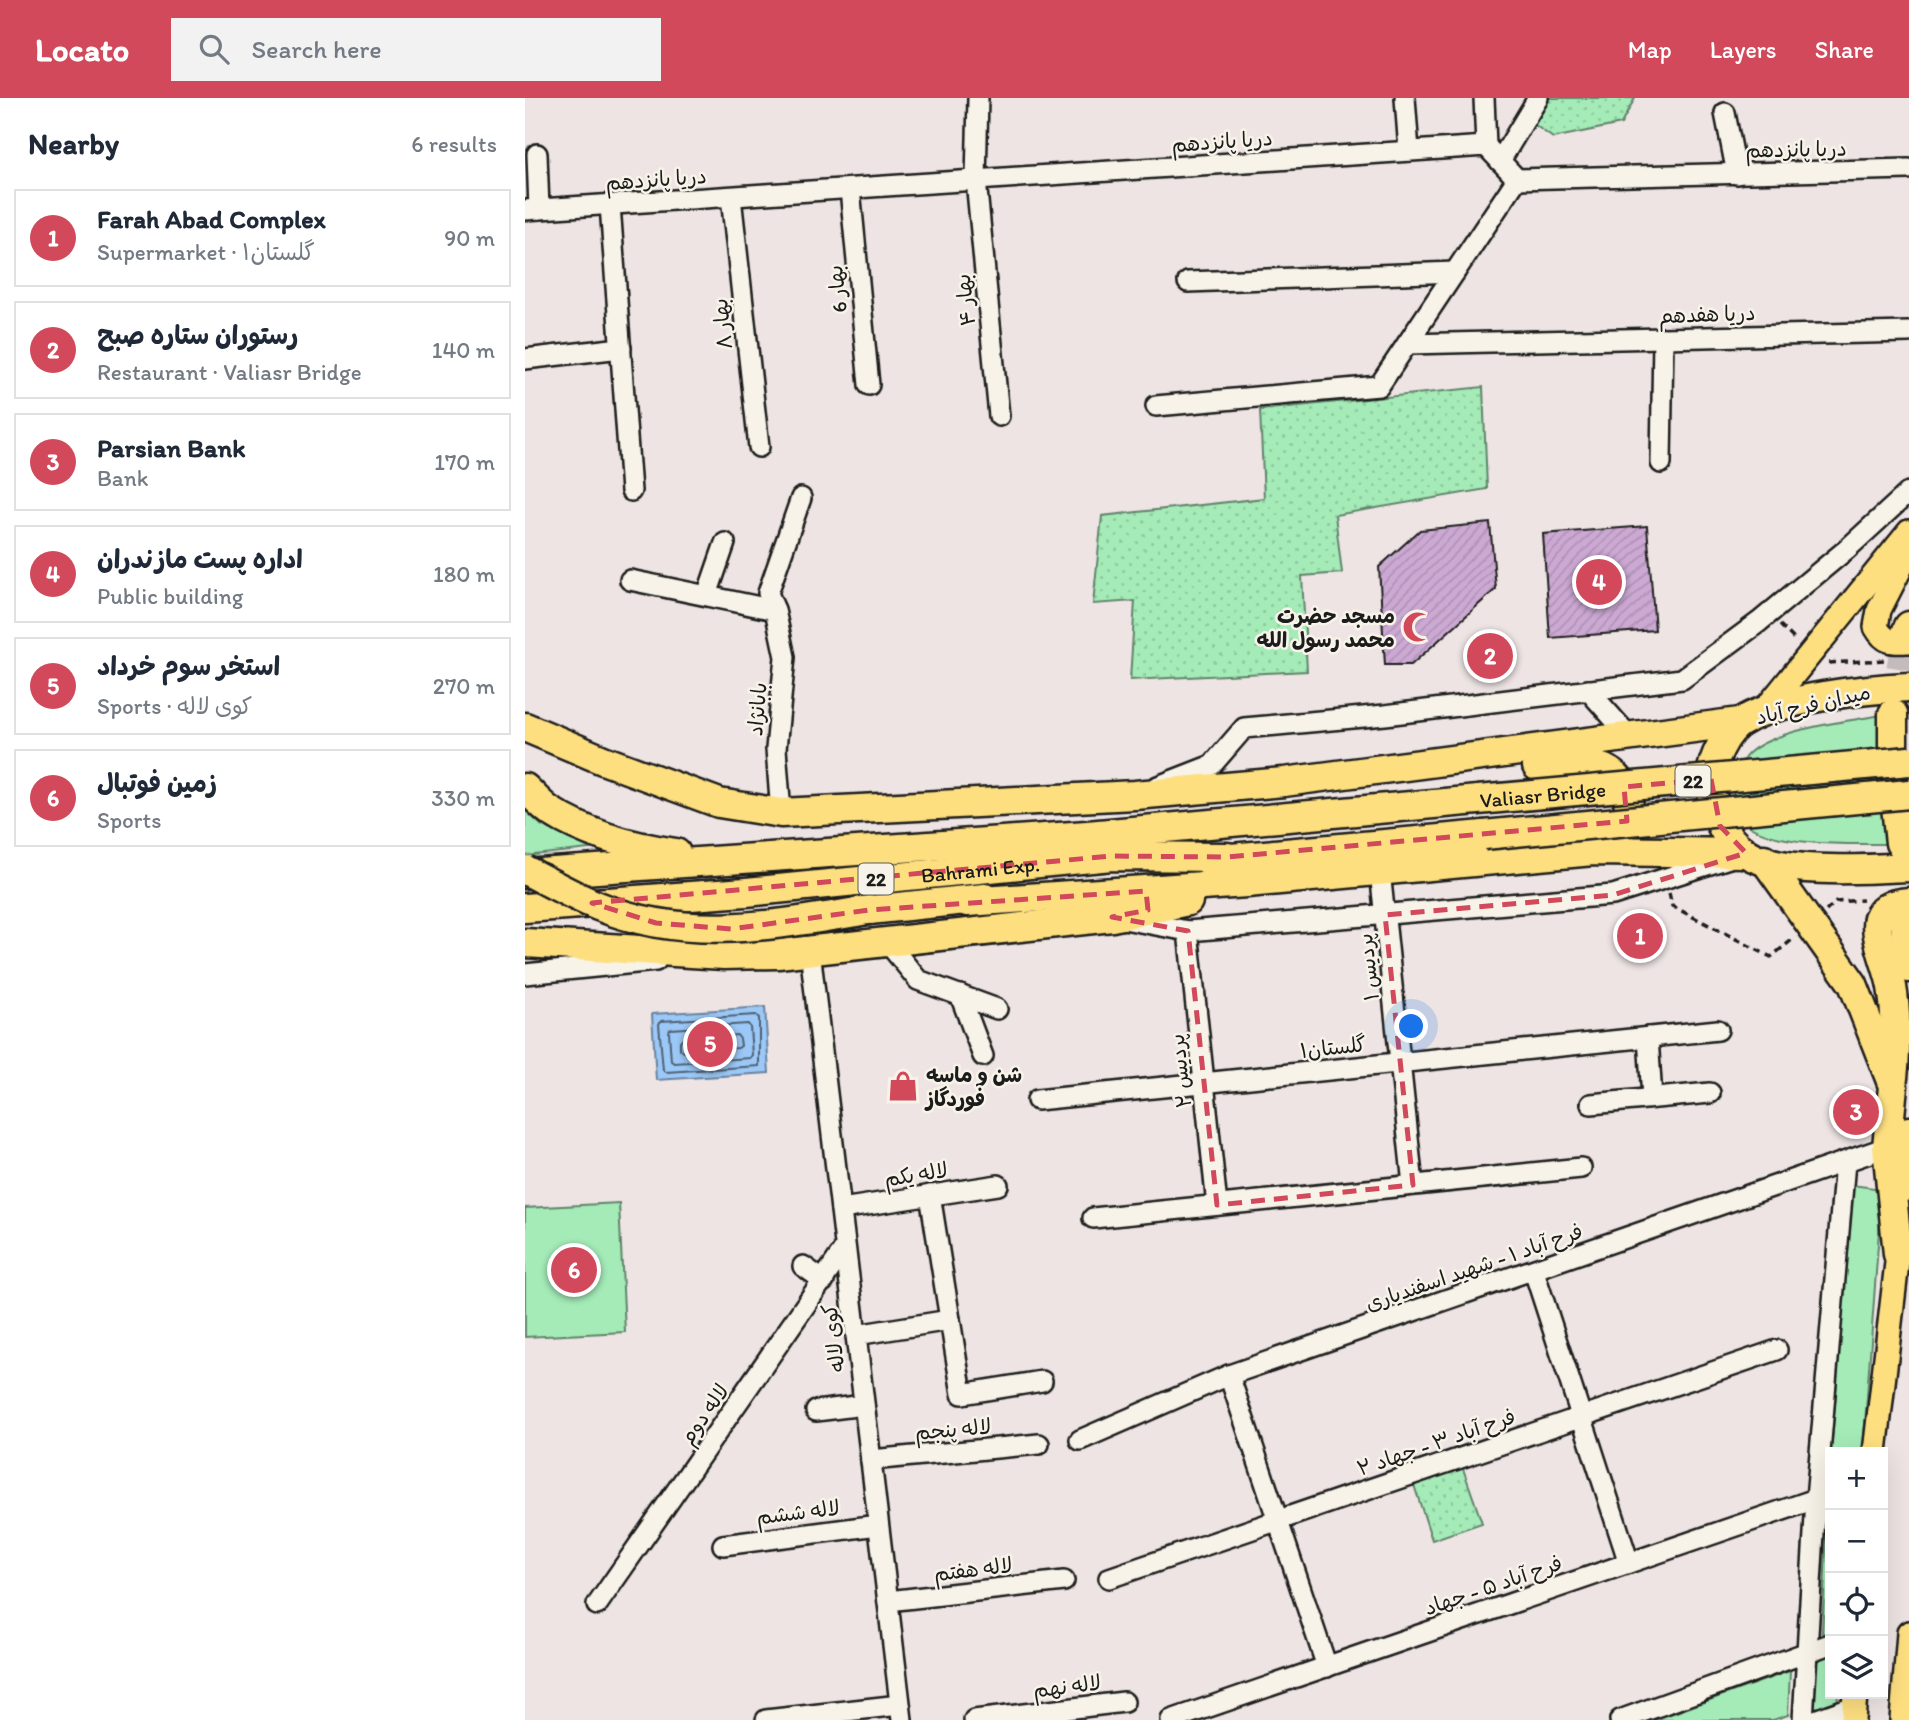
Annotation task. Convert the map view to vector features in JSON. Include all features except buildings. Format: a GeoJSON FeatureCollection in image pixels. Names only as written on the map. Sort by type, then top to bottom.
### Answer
{"type":"FeatureCollection","features":[{"type":"Feature","properties":{"kind":"highway","name":"میدان فرح آباد"},"geometry":{"type":"LineString","coordinates":[[1893,1086],[1853,984],[1755,856],[1720,826],[1711,795],[1711,765],[1721,746],[1752,716],[1853,692],[1909,687]]}},
{"type":"Feature","properties":{"kind":"highway"},"geometry":{"type":"LineString","coordinates":[[525,872],[599,906],[656,923],[696,929],[731,929],[869,910],[1247,883],[1593,851],[1755,856],[1782,865],[1815,869],[1905,855],[1893,779],[1893,714]]}},
{"type":"Feature","properties":{"kind":"highway"},"geometry":{"type":"LineString","coordinates":[[1284,782],[1629,736],[1752,716]]}},
{"type":"Feature","properties":{"kind":"highway"},"geometry":{"type":"LineString","coordinates":[[525,727],[603,760],[719,803],[781,813],[1135,795],[1584,762],[1615,774],[1626,789],[1630,807],[1627,824],[1621,833],[1610,844],[1593,851]]}},
{"type":"Feature","properties":{"kind":"highway","name":"Valiasr Bridge"},"geometry":{"type":"LineString","coordinates":[[1175,827],[1909,761]]}},
{"type":"Feature","properties":{"kind":"highway"},"geometry":{"type":"LineString","coordinates":[[525,788],[548,810],[581,828],[655,850],[724,860]]}},
{"type":"Feature","properties":{"kind":"highway","name":"Valiasr Bridge"},"geometry":{"type":"LineString","coordinates":[[1227,857],[1909,794]]}},
{"type":"Feature","properties":{"kind":"highway"},"geometry":{"type":"LineString","coordinates":[[859,849],[1135,795]]}},
{"type":"Feature","properties":{"kind":"highway","name":"Bahrami Exp."},"geometry":{"type":"LineString","coordinates":[[525,872],[1175,827]]}},
{"type":"Feature","properties":{"kind":"highway","name":"Bahrami Exp."},"geometry":{"type":"LineString","coordinates":[[525,908],[746,892],[1112,856],[1227,857]]}},
{"type":"Feature","properties":{"kind":"highway"},"geometry":{"type":"LineString","coordinates":[[967,902],[1227,857]]}},
{"type":"Feature","properties":{"kind":"highway"},"geometry":{"type":"LineString","coordinates":[[525,943],[724,955],[778,954],[1112,917],[1171,906],[1247,883]]}},
{"type":"Feature","properties":{"kind":"highway"},"geometry":{"type":"LineString","coordinates":[[1898,1254],[1898,1139],[1893,1086],[1896,1049],[1892,988],[1877,927],[1879,915],[1895,903],[1907,907],[1909,968]]}},
{"type":"Feature","properties":{"kind":"main road"},"geometry":{"type":"LineString","coordinates":[[1752,716],[1809,655],[1909,532]]}},
{"type":"Feature","properties":{"kind":"main road"},"geometry":{"type":"LineString","coordinates":[[1908,633],[1893,642],[1882,637],[1876,627],[1879,610],[1909,551]]}},
{"type":"Feature","properties":{"kind":"main road"},"geometry":{"type":"LineString","coordinates":[[1876,1447],[1898,1254]]}},
{"type":"Feature","properties":{"kind":"main road"},"geometry":{"type":"LineString","coordinates":[[1902,1720],[1909,1633]]}},
{"type":"Feature","properties":{"kind":"street","name":"بهار ۴"},"geometry":{"type":"LineString","coordinates":[[978,98],[976,180],[999,416]]}},
{"type":"Feature","properties":{"kind":"street"},"geometry":{"type":"LineString","coordinates":[[1405,98],[1409,151]]}},
{"type":"Feature","properties":{"kind":"street"},"geometry":{"type":"LineString","coordinates":[[1156,406],[1379,386],[1517,179],[1486,146],[1483,98]]}},
{"type":"Feature","properties":{"kind":"street"},"geometry":{"type":"LineString","coordinates":[[1500,161],[1538,98]]}},
{"type":"Feature","properties":{"kind":"street"},"geometry":{"type":"LineString","coordinates":[[1725,113],[1737,174]]}},
{"type":"Feature","properties":{"kind":"street","name":"دریا پانزدهم"},"geometry":{"type":"LineString","coordinates":[[532,210],[1486,146]]}},
{"type":"Feature","properties":{"kind":"street"},"geometry":{"type":"LineString","coordinates":[[532,210],[537,153]]}},
{"type":"Feature","properties":{"kind":"street","name":"دریا پانزدهم"},"geometry":{"type":"LineString","coordinates":[[1517,179],[1909,169]]}},
{"type":"Feature","properties":{"kind":"street","name":"بهار 6"},"geometry":{"type":"LineString","coordinates":[[850,189],[869,385]]}},
{"type":"Feature","properties":{"kind":"street","name":"بهار ۸"},"geometry":{"type":"LineString","coordinates":[[731,197],[759,447]]}},
{"type":"Feature","properties":{"kind":"street"},"geometry":{"type":"LineString","coordinates":[[610,205],[631,491]]}},
{"type":"Feature","properties":{"kind":"street"},"geometry":{"type":"LineString","coordinates":[[1188,282],[1455,272]]}},
{"type":"Feature","properties":{"kind":"street","name":"دریا هفدهم"},"geometry":{"type":"LineString","coordinates":[[1407,344],[1909,332]]}},
{"type":"Feature","properties":{"kind":"street"},"geometry":{"type":"LineString","coordinates":[[1661,463],[1663,338]]}},
{"type":"Feature","properties":{"kind":"street"},"geometry":{"type":"LineString","coordinates":[[525,359],[621,348]]}},
{"type":"Feature","properties":{"kind":"street"},"geometry":{"type":"LineString","coordinates":[[1135,795],[1212,765],[1244,727],[1385,715],[1682,679],[1769,614],[1847,549],[1909,492]]}},
{"type":"Feature","properties":{"kind":"street","name":"بابانژاد"},"geometry":{"type":"LineString","coordinates":[[781,813],[776,748],[785,657],[775,610],[768,593],[801,498]]}},
{"type":"Feature","properties":{"kind":"street"},"geometry":{"type":"LineString","coordinates":[[708,595],[725,543]]}},
{"type":"Feature","properties":{"kind":"street"},"geometry":{"type":"LineString","coordinates":[[630,580],[775,610]]}},
{"type":"Feature","properties":{"kind":"street"},"geometry":{"type":"LineString","coordinates":[[1588,691],[1629,736]]}},
{"type":"Feature","properties":{"kind":"street"},"geometry":{"type":"LineString","coordinates":[[1112,917],[1188,931],[1613,895],[1755,856]]}},
{"type":"Feature","properties":{"kind":"street","name":"پردیس ۱"},"geometry":{"type":"LineString","coordinates":[[1380,871],[1413,1185]]}},
{"type":"Feature","properties":{"kind":"street","name":"پردیس ۲"},"geometry":{"type":"LineString","coordinates":[[1188,931],[1217,1205]]}},
{"type":"Feature","properties":{"kind":"street"},"geometry":{"type":"LineString","coordinates":[[888,943],[918,980],[997,1009]]}},
{"type":"Feature","properties":{"kind":"street","name":"کوی لاله"},"geometry":{"type":"LineString","coordinates":[[810,951],[901,1713]]}},
{"type":"Feature","properties":{"kind":"street"},"geometry":{"type":"LineString","coordinates":[[525,974],[724,955]]}},
{"type":"Feature","properties":{"kind":"street"},"geometry":{"type":"LineString","coordinates":[[960,995],[983,1056]]}},
{"type":"Feature","properties":{"kind":"street","name":"گلستان۱"},"geometry":{"type":"LineString","coordinates":[[1037,1100],[1718,1030]]}},
{"type":"Feature","properties":{"kind":"street"},"geometry":{"type":"LineString","coordinates":[[1648,1037],[1652,1098]]}},
{"type":"Feature","properties":{"kind":"street"},"geometry":{"type":"LineString","coordinates":[[1591,1104],[1710,1093]]}},
{"type":"Feature","properties":{"kind":"street","name":"فرح آباد ۱ - شهید اسفندیاری"},"geometry":{"type":"LineString","coordinates":[[1080,1440],[1230,1375],[1845,1162],[1898,1139]]}},
{"type":"Feature","properties":{"kind":"street"},"geometry":{"type":"LineString","coordinates":[[1803,1720],[1823,1497],[1845,1162]]}},
{"type":"Feature","properties":{"kind":"street"},"geometry":{"type":"LineString","coordinates":[[1093,1218],[1581,1168]]}},
{"type":"Feature","properties":{"kind":"street","name":"لاله یکم"},"geometry":{"type":"LineString","coordinates":[[841,1209],[998,1185]]}},
{"type":"Feature","properties":{"kind":"street"},"geometry":{"type":"LineString","coordinates":[[930,1195],[962,1394],[1042,1381]]}},
{"type":"Feature","properties":{"kind":"street","name":"لاله دوم"},"geometry":{"type":"LineString","coordinates":[[597,1605],[845,1248]]}},
{"type":"Feature","properties":{"kind":"street"},"geometry":{"type":"LineString","coordinates":[[803,1266],[824,1281]]}},
{"type":"Feature","properties":{"kind":"street"},"geometry":{"type":"LineString","coordinates":[[1534,1271],[1629,1563]]}},
{"type":"Feature","properties":{"kind":"street"},"geometry":{"type":"LineString","coordinates":[[856,1335],[950,1320]]}},
{"type":"Feature","properties":{"kind":"street","name":"فرح آباد ۳ - جهاد ۲"},"geometry":{"type":"LineString","coordinates":[[1109,1578],[1777,1350]]}},
{"type":"Feature","properties":{"kind":"street"},"geometry":{"type":"LineString","coordinates":[[1230,1375],[1327,1667]]}},
{"type":"Feature","properties":{"kind":"street"},"geometry":{"type":"LineString","coordinates":[[816,1411],[864,1405]]}},
{"type":"Feature","properties":{"kind":"street","name":"لاله پنجم"},"geometry":{"type":"LineString","coordinates":[[871,1460],[1039,1444]]}},
{"type":"Feature","properties":{"kind":"street","name":"فرح آباد ۵ - جهاد"},"geometry":{"type":"LineString","coordinates":[[1171,1720],[1823,1497]]}},
{"type":"Feature","properties":{"kind":"street","name":"لاله ششم"},"geometry":{"type":"LineString","coordinates":[[723,1545],[878,1525]]}},
{"type":"Feature","properties":{"kind":"street","name":"لاله هفتم"},"geometry":{"type":"LineString","coordinates":[[888,1601],[1064,1581]]}},
{"type":"Feature","properties":{"kind":"street"},"geometry":{"type":"LineString","coordinates":[[1620,1720],[1825,1646]]}},
{"type":"Feature","properties":{"kind":"street","name":"لاله نهم"},"geometry":{"type":"LineString","coordinates":[[974,1720],[1124,1702]]}},
{"type":"Feature","properties":{"kind":"street"},"geometry":{"type":"LineString","coordinates":[[1815,1720],[1854,1707]]}},
{"type":"Feature","properties":{"kind":"street"},"geometry":{"type":"LineString","coordinates":[[766,1720],[901,1713]]}},
{"type":"Feature","properties":{"kind":"path"},"geometry":{"type":"LineString","coordinates":[[1769,614],[1809,655],[1824,664],[1885,660]]}},
{"type":"Feature","properties":{"kind":"highlighted area"},"geometry":{"type":"Polygon","coordinates":[[[1711,779],[1720,826],[1746,853],[1613,895],[1385,915],[1413,1185],[1217,1205],[1188,931],[1112,917],[1148,910],[1146,891],[869,910],[731,929],[656,923],[592,903],[1112,856],[1227,857],[1627,821],[1624,787],[1711,779]]]}},
{"type":"Feature","properties":{"kind":"green space"},"geometry":{"type":"Polygon","coordinates":[[[1547,98],[1635,98],[1621,124],[1553,138],[1532,123],[1547,98]]]}},
{"type":"Feature","properties":{"kind":"green space"},"geometry":{"type":"Polygon","coordinates":[[[1483,387],[1487,489],[1335,515],[1342,573],[1302,576],[1307,671],[1130,680],[1135,601],[1093,604],[1102,516],[1264,498],[1260,410],[1483,387]]]}},
{"type":"Feature","properties":{"kind":"green space"},"geometry":{"type":"Polygon","coordinates":[[[1882,715],[1889,844],[1796,841],[1761,832],[1740,819],[1735,806],[1735,787],[1740,766],[1749,753],[1793,732],[1882,715]]]}},
{"type":"Feature","properties":{"kind":"green space"},"geometry":{"type":"Polygon","coordinates":[[[525,810],[542,826],[598,848],[525,856],[525,810]]]}},
{"type":"Feature","properties":{"kind":"green space"},"geometry":{"type":"Polygon","coordinates":[[[1852,1185],[1882,1189],[1863,1447],[1831,1447],[1852,1185]]]}},
{"type":"Feature","properties":{"kind":"green space"},"geometry":{"type":"Polygon","coordinates":[[[619,1203],[625,1332],[525,1337],[525,1208],[619,1203]]]}},
{"type":"Feature","properties":{"kind":"green space"},"geometry":{"type":"Polygon","coordinates":[[[1461,1463],[1482,1523],[1432,1540],[1412,1479],[1461,1463]]]}},
{"type":"Feature","properties":{"kind":"green space"},"geometry":{"type":"Polygon","coordinates":[[[1825,1571],[1825,1633],[1822,1634],[1825,1571]]]}},
{"type":"Feature","properties":{"kind":"green space"},"geometry":{"type":"Polygon","coordinates":[[[1825,1655],[1825,1699],[1837,1699],[1837,1703],[1808,1712],[1815,1656],[1825,1655]]]}},
{"type":"Feature","properties":{"kind":"green space"},"geometry":{"type":"Polygon","coordinates":[[[1790,1671],[1788,1715],[1773,1720],[1654,1720],[1790,1671]]]}},
{"type":"Feature","properties":{"kind":"water"},"geometry":{"type":"Polygon","coordinates":[[[765,1007],[769,1073],[656,1080],[652,1014],[765,1007]]]}},
{"type":"Feature","properties":{"kind":"tunnel"},"geometry":{"type":"LineString","coordinates":[[1894,710],[1906,633]]}},
{"type":"Feature","properties":{"kind":"place","name":"اداره پست مازندران"},"geometry":{"type":"Point","coordinates":[1599,582]}},
{"type":"Feature","properties":{"kind":"place","name":"مسجد حضرت محمد رسول الله"},"geometry":{"type":"Point","coordinates":[1418,627]}},
{"type":"Feature","properties":{"kind":"place","name":"رستوران ستاره صبح"},"geometry":{"type":"Point","coordinates":[1490,656]}},
{"type":"Feature","properties":{"kind":"place","name":"Farah Abad Complex"},"geometry":{"type":"Point","coordinates":[1640,936]}},
{"type":"Feature","properties":{"kind":"place","name":"استخر سوم خرداد"},"geometry":{"type":"Point","coordinates":[710,1044]}},
{"type":"Feature","properties":{"kind":"place","name":"شن و ماسه فوردگاز"},"geometry":{"type":"Point","coordinates":[903,1086]}},
{"type":"Feature","properties":{"kind":"place","name":"Parsian Bank"},"geometry":{"type":"Point","coordinates":[1856,1112]}},
{"type":"Feature","properties":{"kind":"place","name":"زمین فوتبال"},"geometry":{"type":"Point","coordinates":[574,1270]}}]}
